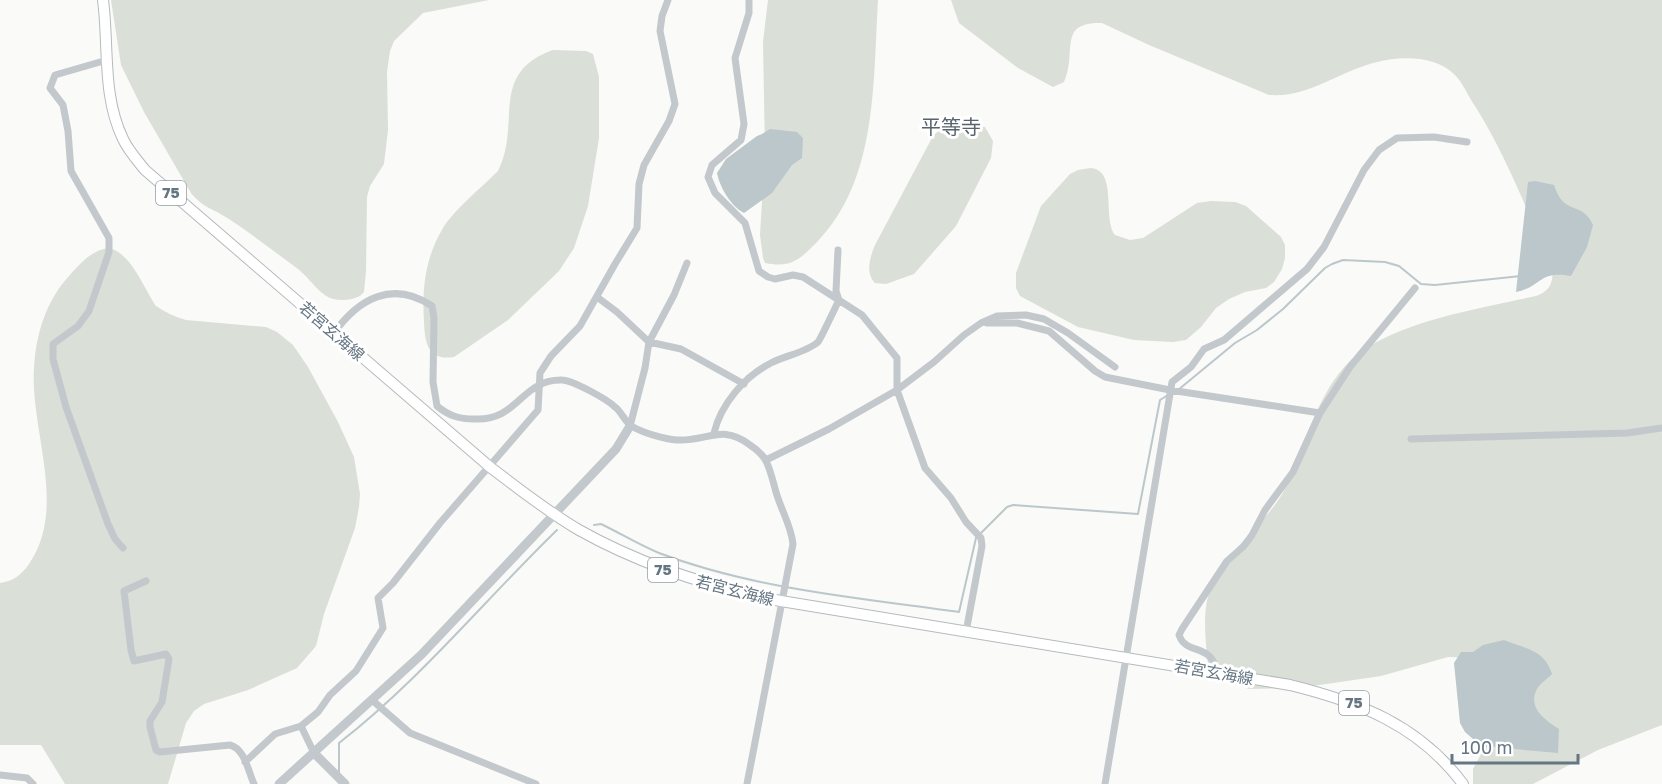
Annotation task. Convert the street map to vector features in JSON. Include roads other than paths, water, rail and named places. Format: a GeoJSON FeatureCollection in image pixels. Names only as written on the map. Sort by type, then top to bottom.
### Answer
{"type":"FeatureCollection","features":[{"type":"Feature","properties":{"kind":"main road","name":"若宮玄海線"},"geometry":{"type":"LineString","coordinates":[[103,0],[109,87],[114,116],[126,145],[145,170],[490,467],[555,515],[598,540],[648,564],[721,588],[781,601],[1290,685],[1355,703],[1400,726],[1422,741],[1443,760],[1463,784]]}},
{"type":"Feature","properties":{"kind":"street"},"geometry":{"type":"LineString","coordinates":[[245,762],[275,734],[302,726],[356,671],[381,632],[383,622],[378,598],[538,410],[540,373],[551,356],[580,326],[637,228],[639,184],[645,165],[669,121],[675,104],[660,31],[662,16],[668,0]]}},
{"type":"Feature","properties":{"kind":"street"},"geometry":{"type":"LineString","coordinates":[[749,0],[749,13],[735,58],[744,124],[741,140],[712,165],[708,177],[715,193],[744,223],[759,271],[775,279],[793,275],[803,277],[862,315],[897,358],[897,390],[925,468],[981,538],[982,546],[966,632]]}},
{"type":"Feature","properties":{"kind":"street"},"geometry":{"type":"LineString","coordinates":[[107,60],[55,75],[50,88],[63,105],[68,131],[71,171],[109,238],[109,252],[89,311],[78,326],[53,344],[53,359],[66,407],[108,524],[123,548]]}},
{"type":"Feature","properties":{"kind":"street"},"geometry":{"type":"LineString","coordinates":[[1105,784],[1172,382],[1191,367],[1204,349],[1224,340],[1307,269],[1324,248],[1364,170],[1380,150],[1397,138],[1434,137],[1467,142]]}},
{"type":"Feature","properties":{"kind":"street"},"geometry":{"type":"LineString","coordinates":[[714,433],[723,411],[744,384],[770,363],[818,341],[839,300],[836,291],[838,250]]}},
{"type":"Feature","properties":{"kind":"street"},"geometry":{"type":"LineString","coordinates":[[279,784],[421,655],[616,449],[630,426],[645,368],[649,342],[674,295],[687,263]]}},
{"type":"Feature","properties":{"kind":"street"},"geometry":{"type":"LineString","coordinates":[[1220,673],[1206,654],[1184,644],[1179,635],[1227,561],[1244,546],[1265,510],[1293,472],[1320,413],[1350,368],[1415,288]]}},
{"type":"Feature","properties":{"kind":"street"},"geometry":{"type":"LineString","coordinates":[[334,333],[342,322],[364,303],[383,294],[399,293],[417,296],[432,306],[434,318],[433,382],[437,406],[447,414],[460,419],[491,420],[511,409],[530,388],[565,379],[615,406],[630,426],[675,440],[692,439],[714,433],[739,436],[766,460],[792,532],[793,544],[747,784]]}},
{"type":"Feature","properties":{"kind":"street"},"geometry":{"type":"LineString","coordinates":[[597,297],[649,342],[681,349],[744,384]]}},
{"type":"Feature","properties":{"kind":"street"},"geometry":{"type":"LineString","coordinates":[[766,460],[829,429],[897,390],[981,323],[997,316],[1026,315],[1044,319],[1068,333],[1115,367]]}},
{"type":"Feature","properties":{"kind":"street"},"geometry":{"type":"LineString","coordinates":[[981,323],[1017,323],[1035,326],[1049,332],[1105,377],[1170,390],[1320,413]]}},
{"type":"Feature","properties":{"kind":"street"},"geometry":{"type":"LineString","coordinates":[[1411,439],[1628,433],[1662,428]]}},
{"type":"Feature","properties":{"kind":"street"},"geometry":{"type":"LineString","coordinates":[[146,581],[124,591],[134,661],[160,654],[166,654],[169,659],[162,702],[150,721],[156,750],[160,752],[230,745],[240,750],[254,784]]}},
{"type":"Feature","properties":{"kind":"street"},"geometry":{"type":"LineString","coordinates":[[372,699],[410,733],[536,784]]}},
{"type":"Feature","properties":{"kind":"street"},"geometry":{"type":"LineString","coordinates":[[302,726],[314,753],[345,784]]}},
{"type":"Feature","properties":{"kind":"street"},"geometry":{"type":"LineString","coordinates":[[0,775],[27,778],[33,784]]}},
{"type":"Feature","properties":{"kind":"waterway"},"geometry":{"type":"LineString","coordinates":[[1178,390],[1235,343],[1257,330],[1283,309],[1325,268],[1343,260],[1385,262],[1399,266],[1421,284],[1435,285],[1521,276]]}},
{"type":"Feature","properties":{"kind":"waterway"},"geometry":{"type":"LineString","coordinates":[[594,525],[601,524],[659,553],[769,584],[959,612],[976,538],[1007,507],[1013,505],[1138,514],[1160,400],[1168,395]]}},
{"type":"Feature","properties":{"kind":"waterway"},"geometry":{"type":"LineString","coordinates":[[339,774],[339,743],[397,694],[557,530]]}},
{"type":"Feature","properties":{"kind":"district","name":"平等寺"},"geometry":{"type":"Point","coordinates":[951,127]}}]}
